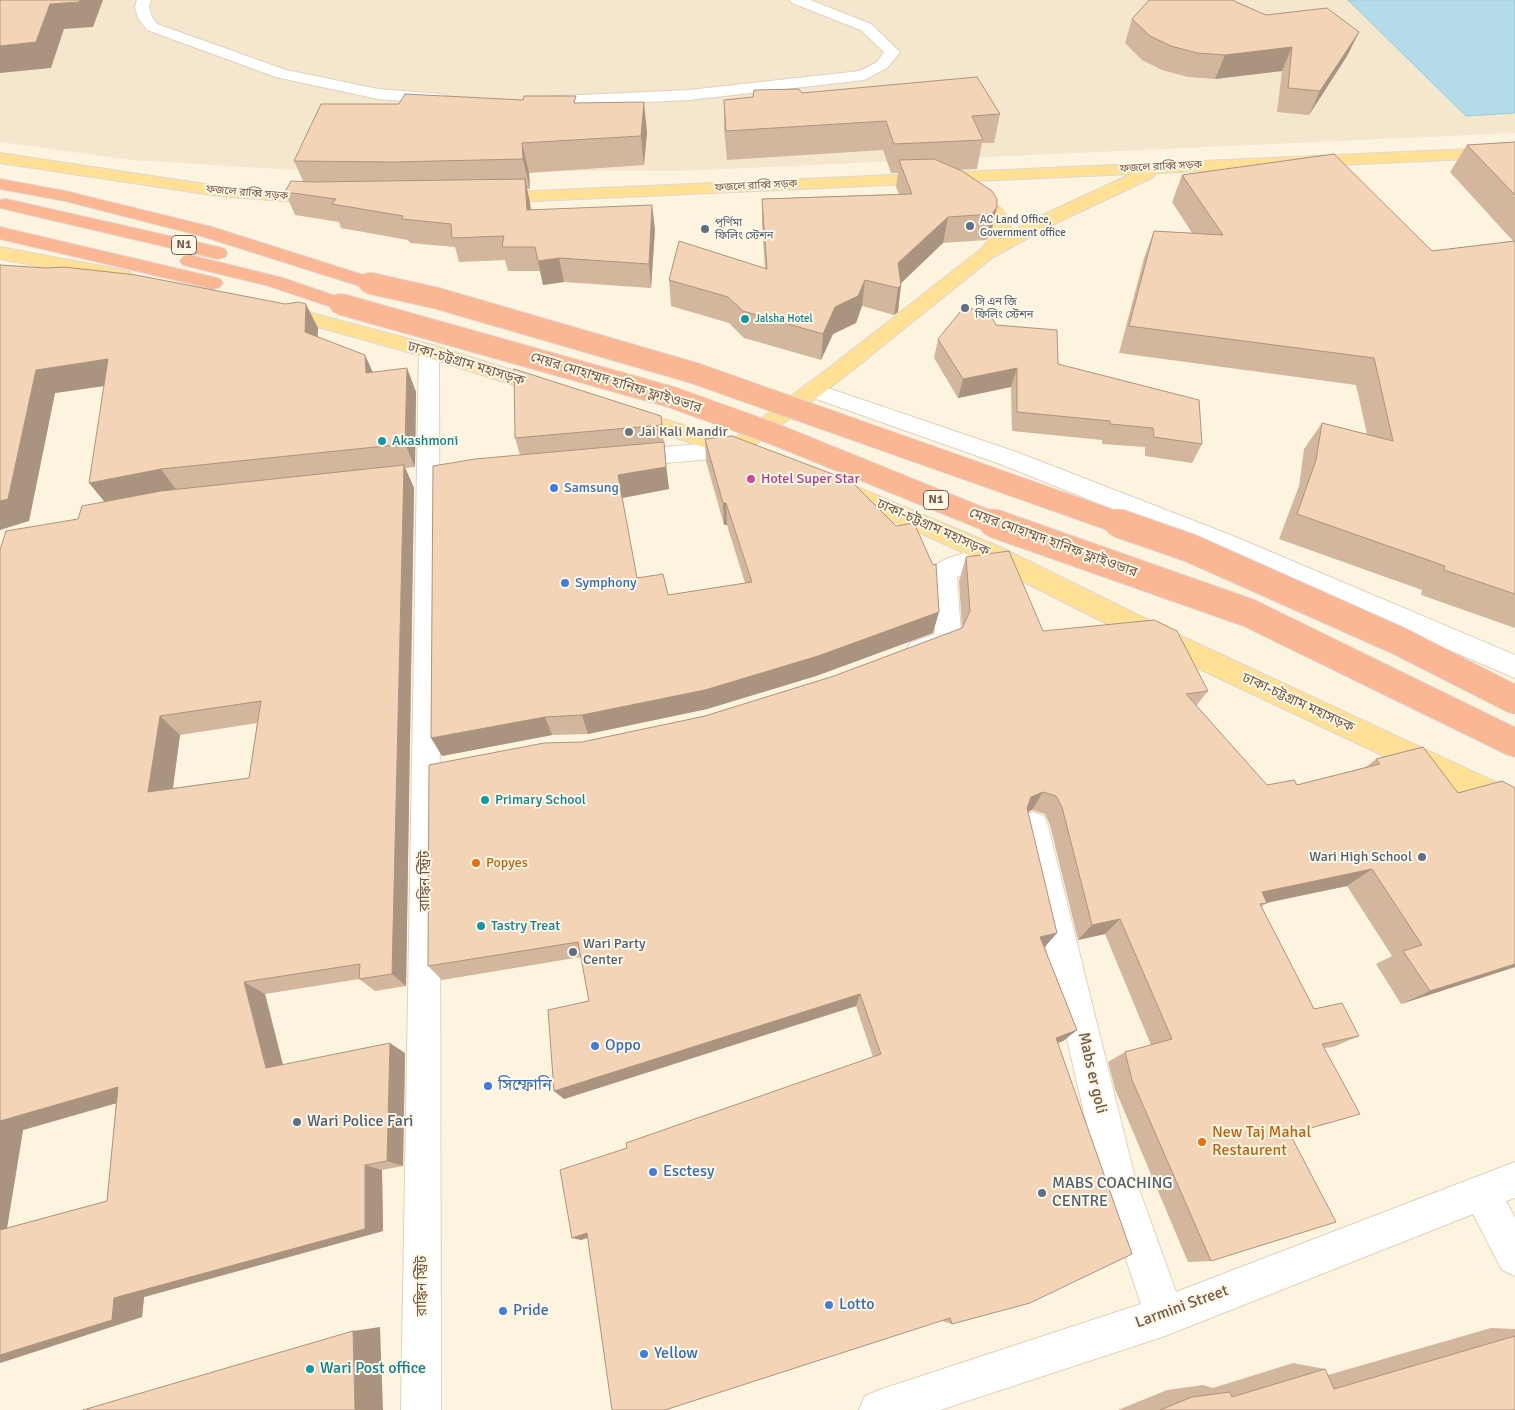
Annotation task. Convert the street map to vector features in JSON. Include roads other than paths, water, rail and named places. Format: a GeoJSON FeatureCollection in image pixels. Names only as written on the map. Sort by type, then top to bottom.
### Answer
{"type":"FeatureCollection","features":[{"type":"Feature","properties":{"kind":"highway"},"geometry":{"type":"LineString","coordinates":[[0,184],[65,196],[196,229],[369,283]]}},
{"type":"Feature","properties":{"kind":"highway","name":"N1"},"geometry":{"type":"LineString","coordinates":[[0,203],[184,246],[436,298],[694,373],[910,451],[1190,548],[1399,641],[1515,700]]}},
{"type":"Feature","properties":{"kind":"highway","name":"মেয়র মোহাম্মদ হানিফ ফ্লাইওভার"},"geometry":{"type":"LineString","coordinates":[[0,214],[276,282],[340,304],[592,374],[671,398],[774,434],[1000,526],[1249,613],[1515,743]]}},
{"type":"Feature","properties":{"kind":"highway"},"geometry":{"type":"LineString","coordinates":[[0,233],[117,259],[257,294],[340,304]]}},
{"type":"Feature","properties":{"kind":"main road","name":"ফজলে রাব্বি সড়ক"},"geometry":{"type":"LineString","coordinates":[[476,198],[1164,166],[1515,152]]}},
{"type":"Feature","properties":{"kind":"main road","name":"ফজলে রাব্বি সড়ক"},"geometry":{"type":"LineString","coordinates":[[0,158],[218,191],[344,199]]}},
{"type":"Feature","properties":{"kind":"main road"},"geometry":{"type":"LineString","coordinates":[[735,448],[813,390],[986,254],[1043,222],[1164,166]]}},
{"type":"Feature","properties":{"kind":"main road"},"geometry":{"type":"LineString","coordinates":[[932,178],[964,192],[996,213],[1002,225],[1002,234],[986,254]]}},
{"type":"Feature","properties":{"kind":"main road"},"geometry":{"type":"LineString","coordinates":[[0,253],[196,290],[232,299]]}},
{"type":"Feature","properties":{"kind":"main road","name":"ঢাকা-চট্টগ্রাম মহাসড়ক"},"geometry":{"type":"LineString","coordinates":[[260,306],[342,326],[429,351],[568,396]]}},
{"type":"Feature","properties":{"kind":"main road"},"geometry":{"type":"LineString","coordinates":[[605,407],[735,448],[762,459]]}},
{"type":"Feature","properties":{"kind":"main road","name":"ঢাকা-চট্টগ্রাম মহাসড়ক"},"geometry":{"type":"LineString","coordinates":[[816,479],[991,554],[1166,641],[1515,805]]}},
{"type":"Feature","properties":{"kind":"street"},"geometry":{"type":"LineString","coordinates":[[144,0],[142,7],[145,18],[152,27],[282,74],[378,94],[457,100]]}},
{"type":"Feature","properties":{"kind":"street"},"geometry":{"type":"LineString","coordinates":[[524,102],[571,102],[690,95],[864,75],[882,64],[892,52],[866,27],[797,0]]}},
{"type":"Feature","properties":{"kind":"street","name":"রাঙ্কিন স্ট্রিট"},"geometry":{"type":"LineString","coordinates":[[422,1410],[436,771],[428,476],[429,351]]}},
{"type":"Feature","properties":{"kind":"street"},"geometry":{"type":"LineString","coordinates":[[813,390],[1011,459],[1206,536],[1515,667]]}},
{"type":"Feature","properties":{"kind":"street"},"geometry":{"type":"LineString","coordinates":[[606,460],[735,448]]}},
{"type":"Feature","properties":{"kind":"street"},"geometry":{"type":"LineString","coordinates":[[892,662],[945,642],[948,626],[944,572],[957,565],[991,554]]}},
{"type":"Feature","properties":{"kind":"street","name":"Mabs er goli"},"geometry":{"type":"LineString","coordinates":[[1033,826],[1117,1178],[1165,1316]]}},
{"type":"Feature","properties":{"kind":"street","name":"Larmini Street"},"geometry":{"type":"LineString","coordinates":[[879,1410],[1165,1316],[1498,1186],[1515,1258]]}},
{"type":"Feature","properties":{"kind":"water"},"geometry":{"type":"Polygon","coordinates":[[[1348,0],[1515,0],[1515,113],[1466,116],[1348,0]]]}},
{"type":"Feature","properties":{"kind":"place","name":"AC Land Office, Government office"},"geometry":{"type":"Point","coordinates":[970,226]}},
{"type":"Feature","properties":{"kind":"place","name":"পূর্ণিমা ফিলিং স্টেশন"},"geometry":{"type":"Point","coordinates":[705,229]}},
{"type":"Feature","properties":{"kind":"place","name":"সি এন জি ফিলিং স্টেশন"},"geometry":{"type":"Point","coordinates":[965,308]}},
{"type":"Feature","properties":{"kind":"place","name":"Jalsha Hotel"},"geometry":{"type":"Point","coordinates":[745,319]}},
{"type":"Feature","properties":{"kind":"place","name":"Jai Kali Mandir"},"geometry":{"type":"Point","coordinates":[629,432]}},
{"type":"Feature","properties":{"kind":"place","name":"Akashmoni"},"geometry":{"type":"Point","coordinates":[382,441]}},
{"type":"Feature","properties":{"kind":"place","name":"Hotel Super Star"},"geometry":{"type":"Point","coordinates":[751,479]}},
{"type":"Feature","properties":{"kind":"place","name":"Samsung"},"geometry":{"type":"Point","coordinates":[554,488]}},
{"type":"Feature","properties":{"kind":"place","name":"Symphony"},"geometry":{"type":"Point","coordinates":[565,583]}},
{"type":"Feature","properties":{"kind":"place","name":"Primary School"},"geometry":{"type":"Point","coordinates":[485,800]}},
{"type":"Feature","properties":{"kind":"place","name":"Wari High School"},"geometry":{"type":"Point","coordinates":[1422,857]}},
{"type":"Feature","properties":{"kind":"place","name":"Popyes"},"geometry":{"type":"Point","coordinates":[476,863]}},
{"type":"Feature","properties":{"kind":"place","name":"Tastry Treat"},"geometry":{"type":"Point","coordinates":[481,926]}},
{"type":"Feature","properties":{"kind":"place","name":"Wari Party Center"},"geometry":{"type":"Point","coordinates":[573,952]}},
{"type":"Feature","properties":{"kind":"place","name":"Oppo"},"geometry":{"type":"Point","coordinates":[595,1046]}},
{"type":"Feature","properties":{"kind":"place","name":"সিম্ফোনি"},"geometry":{"type":"Point","coordinates":[488,1086]}},
{"type":"Feature","properties":{"kind":"place","name":"Wari Police Fari"},"geometry":{"type":"Point","coordinates":[297,1122]}},
{"type":"Feature","properties":{"kind":"place","name":"New Taj Mahal Restaurent"},"geometry":{"type":"Point","coordinates":[1202,1142]}},
{"type":"Feature","properties":{"kind":"place","name":"Esctesy"},"geometry":{"type":"Point","coordinates":[653,1172]}},
{"type":"Feature","properties":{"kind":"place","name":"MABS COACHING CENTRE"},"geometry":{"type":"Point","coordinates":[1042,1193]}},
{"type":"Feature","properties":{"kind":"place","name":"Lotto"},"geometry":{"type":"Point","coordinates":[829,1305]}},
{"type":"Feature","properties":{"kind":"place","name":"Pride"},"geometry":{"type":"Point","coordinates":[503,1311]}},
{"type":"Feature","properties":{"kind":"place","name":"Yellow"},"geometry":{"type":"Point","coordinates":[644,1354]}},
{"type":"Feature","properties":{"kind":"place","name":"Wari Post office"},"geometry":{"type":"Point","coordinates":[310,1369]}}]}
